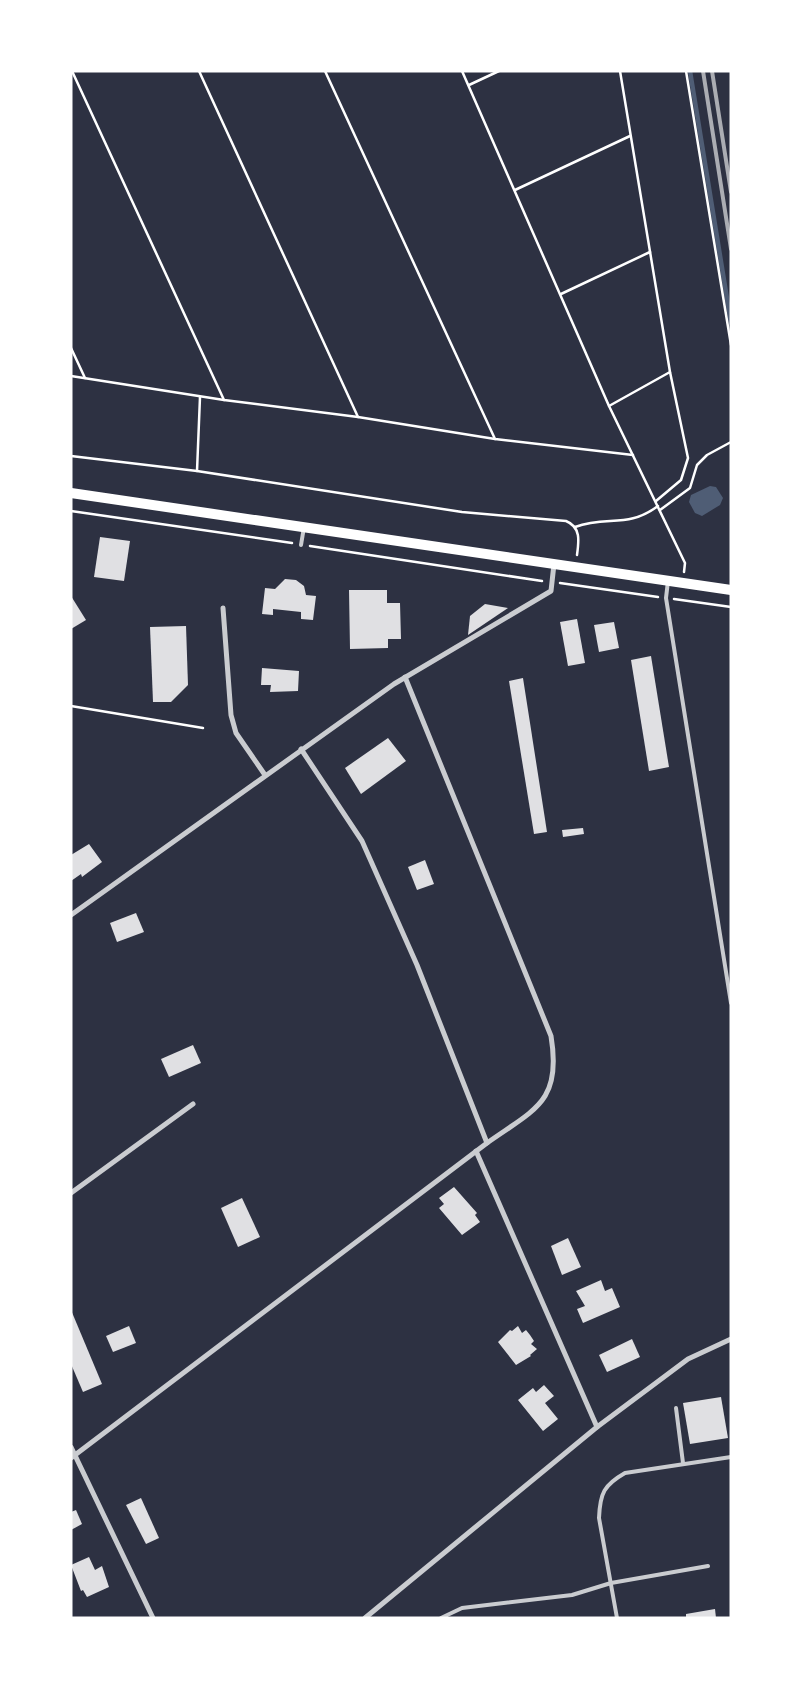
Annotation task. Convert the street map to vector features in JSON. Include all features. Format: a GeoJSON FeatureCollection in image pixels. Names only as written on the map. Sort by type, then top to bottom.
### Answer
{"type":"FeatureCollection","features":[{"type":"Feature","properties":{"kind":"main road"},"geometry":{"type":"LineString","coordinates":[[71,493],[731,590]]}},
{"type":"Feature","properties":{"kind":"street"},"geometry":{"type":"LineString","coordinates":[[71,915],[264,775],[405,677],[551,591],[554,564]]}},
{"type":"Feature","properties":{"kind":"street"},"geometry":{"type":"LineString","coordinates":[[223,608],[231,715],[236,733],[264,775]]}},
{"type":"Feature","properties":{"kind":"street"},"geometry":{"type":"LineString","coordinates":[[73,1457],[476,1151],[531,1112],[543,1100],[552,1086],[556,1062],[551,1036],[405,677]]}},
{"type":"Feature","properties":{"kind":"street"},"geometry":{"type":"LineString","coordinates":[[301,749],[362,841],[417,965],[487,1143]]}},
{"type":"Feature","properties":{"kind":"street"},"geometry":{"type":"LineString","coordinates":[[71,1194],[194,1104]]}},
{"type":"Feature","properties":{"kind":"street"},"geometry":{"type":"LineString","coordinates":[[476,1151],[597,1427]]}},
{"type":"Feature","properties":{"kind":"street"},"geometry":{"type":"LineString","coordinates":[[364,1618],[597,1427],[688,1359],[731,1339]]}},
{"type":"Feature","properties":{"kind":"street"},"geometry":{"type":"LineString","coordinates":[[71,1447],[73,1457],[153,1618]]}},
{"type":"Feature","properties":{"kind":"lane"},"geometry":{"type":"LineString","coordinates":[[301,544],[304,527]]}},
{"type":"Feature","properties":{"kind":"lane"},"geometry":{"type":"LineString","coordinates":[[668,581],[666,598],[731,1003]]}},
{"type":"Feature","properties":{"kind":"lane"},"geometry":{"type":"LineString","coordinates":[[676,1408],[684,1463]]}},
{"type":"Feature","properties":{"kind":"lane"},"geometry":{"type":"LineString","coordinates":[[617,1618],[599,1518],[599,1503],[604,1489],[611,1481],[625,1472],[731,1457]]}},
{"type":"Feature","properties":{"kind":"lane"},"geometry":{"type":"LineString","coordinates":[[441,1618],[462,1608],[572,1595],[610,1583],[708,1566]]}},
{"type":"Feature","properties":{"kind":"path"},"geometry":{"type":"LineString","coordinates":[[72,71],[224,400]]}},
{"type":"Feature","properties":{"kind":"path"},"geometry":{"type":"LineString","coordinates":[[199,71],[358,417]]}},
{"type":"Feature","properties":{"kind":"path"},"geometry":{"type":"LineString","coordinates":[[325,71],[495,439]]}},
{"type":"Feature","properties":{"kind":"path"},"geometry":{"type":"LineString","coordinates":[[462,71],[609,406],[685,563],[684,583]]}},
{"type":"Feature","properties":{"kind":"path"},"geometry":{"type":"LineString","coordinates":[[468,85],[499,71]]}},
{"type":"Feature","properties":{"kind":"path"},"geometry":{"type":"LineString","coordinates":[[620,71],[670,372],[688,458],[680,480],[656,501]]}},
{"type":"Feature","properties":{"kind":"path"},"geometry":{"type":"LineString","coordinates":[[686,71],[731,345]]}},
{"type":"Feature","properties":{"kind":"path"},"geometry":{"type":"LineString","coordinates":[[515,190],[630,136]]}},
{"type":"Feature","properties":{"kind":"path"},"geometry":{"type":"LineString","coordinates":[[561,294],[650,252]]}},
{"type":"Feature","properties":{"kind":"path"},"geometry":{"type":"LineString","coordinates":[[71,348],[85,378]]}},
{"type":"Feature","properties":{"kind":"path"},"geometry":{"type":"LineString","coordinates":[[609,406],[670,372]]}},
{"type":"Feature","properties":{"kind":"path"},"geometry":{"type":"LineString","coordinates":[[71,376],[200,397],[358,417],[495,439],[633,455]]}},
{"type":"Feature","properties":{"kind":"path"},"geometry":{"type":"LineString","coordinates":[[197,472],[200,397]]}},
{"type":"Feature","properties":{"kind":"path"},"geometry":{"type":"LineString","coordinates":[[660,510],[690,488],[697,466],[707,455],[731,442]]}},
{"type":"Feature","properties":{"kind":"path"},"geometry":{"type":"LineString","coordinates":[[71,456],[197,472],[462,512],[566,521],[575,527],[578,542],[577,567]]}},
{"type":"Feature","properties":{"kind":"path"},"geometry":{"type":"LineString","coordinates":[[575,527],[589,522],[634,520],[658,506]]}},
{"type":"Feature","properties":{"kind":"path"},"geometry":{"type":"LineString","coordinates":[[569,585],[652,596]]}},
{"type":"Feature","properties":{"kind":"path"},"geometry":{"type":"LineString","coordinates":[[683,600],[731,607]]}},
{"type":"Feature","properties":{"kind":"path"},"geometry":{"type":"LineString","coordinates":[[71,706],[204,728]]}},
{"type":"Feature","properties":{"kind":"water"},"geometry":{"type":"Polygon","coordinates":[[[710,486],[716,487],[723,498],[720,505],[702,516],[695,513],[689,502],[691,495],[710,486]]]}},
{"type":"Feature","properties":{"kind":"building"},"geometry":{"type":"Polygon","coordinates":[[[100,537],[130,541],[124,581],[94,577],[100,537]]]}},
{"type":"Feature","properties":{"kind":"building"},"geometry":{"type":"Polygon","coordinates":[[[285,579],[296,580],[304,586],[306,595],[316,596],[313,620],[301,619],[301,612],[273,609],[273,615],[262,614],[265,588],[275,589],[285,579]]]}},
{"type":"Feature","properties":{"kind":"building"},"geometry":{"type":"Polygon","coordinates":[[[349,590],[387,590],[387,603],[400,603],[401,639],[388,639],[388,648],[350,649],[349,590]]]}},
{"type":"Feature","properties":{"kind":"building"},"geometry":{"type":"Polygon","coordinates":[[[71,596],[86,620],[71,629],[71,596]]]}},
{"type":"Feature","properties":{"kind":"building"},"geometry":{"type":"Polygon","coordinates":[[[485,604],[508,608],[468,635],[470,616],[485,604]]]}},
{"type":"Feature","properties":{"kind":"building"},"geometry":{"type":"Polygon","coordinates":[[[577,619],[585,663],[568,666],[560,622],[577,619]]]}},
{"type":"Feature","properties":{"kind":"building"},"geometry":{"type":"Polygon","coordinates":[[[614,622],[619,648],[599,652],[594,625],[614,622]]]}},
{"type":"Feature","properties":{"kind":"building"},"geometry":{"type":"Polygon","coordinates":[[[186,626],[188,685],[171,702],[153,702],[150,627],[186,626]]]}},
{"type":"Feature","properties":{"kind":"building"},"geometry":{"type":"Polygon","coordinates":[[[651,656],[669,767],[649,771],[631,660],[651,656]]]}},
{"type":"Feature","properties":{"kind":"building"},"geometry":{"type":"Polygon","coordinates":[[[262,668],[299,671],[298,691],[270,692],[271,685],[261,685],[262,668]]]}},
{"type":"Feature","properties":{"kind":"building"},"geometry":{"type":"Polygon","coordinates":[[[523,678],[547,832],[534,834],[509,681],[523,678]]]}},
{"type":"Feature","properties":{"kind":"building"},"geometry":{"type":"Polygon","coordinates":[[[388,738],[406,761],[361,794],[345,768],[388,738]]]}},
{"type":"Feature","properties":{"kind":"building"},"geometry":{"type":"Polygon","coordinates":[[[583,828],[584,834],[563,837],[562,830],[583,828]]]}},
{"type":"Feature","properties":{"kind":"building"},"geometry":{"type":"Polygon","coordinates":[[[89,844],[102,862],[82,877],[81,874],[71,881],[71,855],[89,844]]]}},
{"type":"Feature","properties":{"kind":"building"},"geometry":{"type":"Polygon","coordinates":[[[425,860],[434,884],[417,890],[408,867],[425,860]]]}},
{"type":"Feature","properties":{"kind":"building"},"geometry":{"type":"Polygon","coordinates":[[[136,913],[144,932],[117,942],[110,923],[136,913]]]}},
{"type":"Feature","properties":{"kind":"building"},"geometry":{"type":"Polygon","coordinates":[[[193,1045],[201,1063],[169,1077],[161,1059],[193,1045]]]}},
{"type":"Feature","properties":{"kind":"building"},"geometry":{"type":"Polygon","coordinates":[[[454,1187],[477,1213],[475,1215],[480,1222],[462,1235],[439,1208],[444,1204],[439,1198],[454,1187]]]}},
{"type":"Feature","properties":{"kind":"building"},"geometry":{"type":"Polygon","coordinates":[[[242,1198],[260,1237],[238,1247],[221,1208],[242,1198]]]}},
{"type":"Feature","properties":{"kind":"building"},"geometry":{"type":"Polygon","coordinates":[[[568,1238],[581,1267],[562,1275],[551,1246],[568,1238]]]}},
{"type":"Feature","properties":{"kind":"building"},"geometry":{"type":"Polygon","coordinates":[[[601,1280],[605,1291],[612,1288],[620,1307],[583,1323],[577,1309],[585,1306],[576,1291],[601,1280]]]}},
{"type":"Feature","properties":{"kind":"building"},"geometry":{"type":"Polygon","coordinates":[[[71,1310],[102,1384],[83,1392],[71,1364],[71,1310]]]}},
{"type":"Feature","properties":{"kind":"building"},"geometry":{"type":"Polygon","coordinates":[[[129,1326],[136,1343],[113,1352],[106,1336],[129,1326]]]}},
{"type":"Feature","properties":{"kind":"building"},"geometry":{"type":"Polygon","coordinates":[[[518,1326],[522,1333],[526,1330],[534,1341],[531,1344],[537,1349],[531,1356],[516,1365],[498,1342],[510,1330],[512,1331],[518,1326]]]}},
{"type":"Feature","properties":{"kind":"building"},"geometry":{"type":"Polygon","coordinates":[[[632,1339],[640,1357],[607,1372],[599,1355],[632,1339]]]}},
{"type":"Feature","properties":{"kind":"building"},"geometry":{"type":"Polygon","coordinates":[[[544,1385],[554,1396],[545,1403],[558,1419],[543,1431],[518,1400],[533,1388],[536,1392],[544,1385]]]}},
{"type":"Feature","properties":{"kind":"building"},"geometry":{"type":"Polygon","coordinates":[[[721,1397],[728,1438],[690,1444],[683,1403],[721,1397]]]}},
{"type":"Feature","properties":{"kind":"building"},"geometry":{"type":"Polygon","coordinates":[[[141,1498],[159,1538],[146,1544],[126,1505],[141,1498]]]}},
{"type":"Feature","properties":{"kind":"building"},"geometry":{"type":"Polygon","coordinates":[[[76,1510],[82,1524],[71,1530],[71,1512],[76,1510]]]}},
{"type":"Feature","properties":{"kind":"building"},"geometry":{"type":"Polygon","coordinates":[[[89,1557],[95,1570],[102,1566],[109,1587],[87,1597],[83,1590],[81,1591],[71,1565],[89,1557]]]}},
{"type":"Feature","properties":{"kind":"building"},"geometry":{"type":"Polygon","coordinates":[[[715,1609],[716,1618],[686,1618],[686,1614],[715,1609]]]}},
{"type":"Feature","properties":{"kind":"waterway"},"geometry":{"type":"LineString","coordinates":[[690,71],[731,323]]}},
{"type":"Feature","properties":{"kind":"railway"},"geometry":{"type":"LineString","coordinates":[[703,71],[731,249]]}},
{"type":"Feature","properties":{"kind":"railway"},"geometry":{"type":"LineString","coordinates":[[712,71],[731,192]]}}]}
